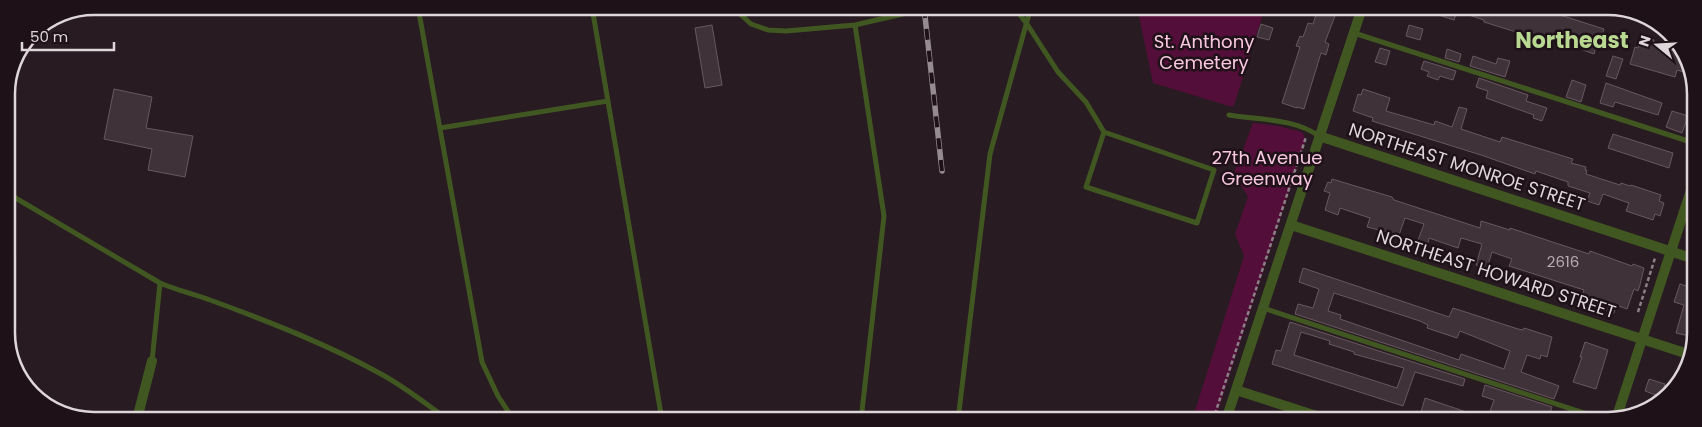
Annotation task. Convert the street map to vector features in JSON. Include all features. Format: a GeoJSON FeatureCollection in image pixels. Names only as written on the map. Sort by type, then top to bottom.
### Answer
{"type":"FeatureCollection","features":[{"type":"Feature","properties":{"kind":"street"},"geometry":{"type":"LineString","coordinates":[[1229,412],[1359,15]]}},
{"type":"Feature","properties":{"kind":"street","name":"NORTHEAST MONROE STREET"},"geometry":{"type":"LineString","coordinates":[[1320,136],[1687,257]]}},
{"type":"Feature","properties":{"kind":"street"},"geometry":{"type":"LineString","coordinates":[[1619,411],[1687,202]]}},
{"type":"Feature","properties":{"kind":"street","name":"NORTHEAST HOWARD STREET"},"geometry":{"type":"LineString","coordinates":[[1291,224],[1684,353]]}},
{"type":"Feature","properties":{"kind":"street"},"geometry":{"type":"LineString","coordinates":[[139,412],[152,361]]}},
{"type":"Feature","properties":{"kind":"street"},"geometry":{"type":"LineString","coordinates":[[1236,390],[1304,412]]}},
{"type":"Feature","properties":{"kind":"lane"},"geometry":{"type":"LineString","coordinates":[[419,15],[482,362],[508,412]]}},
{"type":"Feature","properties":{"kind":"lane"},"geometry":{"type":"LineString","coordinates":[[593,15],[661,412]]}},
{"type":"Feature","properties":{"kind":"lane"},"geometry":{"type":"LineString","coordinates":[[741,15],[751,24],[768,30],[786,31],[855,25],[898,15]]}},
{"type":"Feature","properties":{"kind":"lane"},"geometry":{"type":"LineString","coordinates":[[1020,15],[1058,72],[1086,102],[1104,132],[1214,170],[1197,223],[1086,187],[1104,132]]}},
{"type":"Feature","properties":{"kind":"lane"},"geometry":{"type":"LineString","coordinates":[[959,412],[990,154],[1029,15]]}},
{"type":"Feature","properties":{"kind":"lane"},"geometry":{"type":"LineString","coordinates":[[855,25],[884,216],[862,412]]}},
{"type":"Feature","properties":{"kind":"lane"},"geometry":{"type":"LineString","coordinates":[[1353,33],[1687,141]]}},
{"type":"Feature","properties":{"kind":"lane"},"geometry":{"type":"LineString","coordinates":[[440,128],[608,101]]}},
{"type":"Feature","properties":{"kind":"lane","name":"NORTHEAST MONROE STREET"},"geometry":{"type":"LineString","coordinates":[[1229,115],[1281,121],[1308,128],[1320,136]]}},
{"type":"Feature","properties":{"kind":"lane"},"geometry":{"type":"LineString","coordinates":[[15,199],[160,283],[209,299],[276,325],[344,355],[395,382],[437,412]]}},
{"type":"Feature","properties":{"kind":"lane"},"geometry":{"type":"LineString","coordinates":[[152,361],[160,283]]}},
{"type":"Feature","properties":{"kind":"lane"},"geometry":{"type":"LineString","coordinates":[[1263,308],[1581,412]]}},
{"type":"Feature","properties":{"kind":"path"},"geometry":{"type":"LineString","coordinates":[[1216,412],[1307,133]]}},
{"type":"Feature","properties":{"kind":"path"},"geometry":{"type":"LineString","coordinates":[[1638,313],[1655,258]]}},
{"type":"Feature","properties":{"kind":"green space","name":"St. Anthony Cemetery"},"geometry":{"type":"Polygon","coordinates":[[[1139,15],[1263,15],[1232,107],[1153,83],[1139,15]]]}},
{"type":"Feature","properties":{"kind":"green space"},"geometry":{"type":"Polygon","coordinates":[[[41,36],[24,58],[28,50],[41,36]]]}},
{"type":"Feature","properties":{"kind":"green space","name":"27th Avenue Greenway"},"geometry":{"type":"Polygon","coordinates":[[[1253,123],[1278,126],[1302,132],[1306,139],[1218,412],[1195,412],[1244,256],[1235,234],[1248,197],[1234,173],[1253,123]]]}},
{"type":"Feature","properties":{"kind":"building"},"geometry":{"type":"Polygon","coordinates":[[[1316,15],[1335,15],[1325,42],[1329,44],[1326,55],[1321,53],[1304,109],[1297,108],[1282,103],[1300,47],[1296,46],[1300,36],[1303,37],[1308,23],[1313,24],[1316,15]]]}},
{"type":"Feature","properties":{"kind":"building"},"geometry":{"type":"Polygon","coordinates":[[[1438,15],[1456,15],[1454,20],[1438,15]]]}},
{"type":"Feature","properties":{"kind":"building"},"geometry":{"type":"Polygon","coordinates":[[[1469,15],[1560,15],[1604,29],[1594,54],[1583,50],[1584,46],[1547,34],[1542,40],[1484,22],[1484,20],[1469,15]]]}},
{"type":"Feature","properties":{"kind":"building"},"geometry":{"type":"Polygon","coordinates":[[[1261,24],[1273,28],[1269,40],[1257,37],[1261,24]]]}},
{"type":"Feature","properties":{"kind":"building"},"geometry":{"type":"Polygon","coordinates":[[[712,25],[722,85],[705,88],[695,28],[712,25]]]}},
{"type":"Feature","properties":{"kind":"building"},"geometry":{"type":"Polygon","coordinates":[[[1409,25],[1423,29],[1420,40],[1406,36],[1409,25]]]}},
{"type":"Feature","properties":{"kind":"building"},"geometry":{"type":"Polygon","coordinates":[[[1642,36],[1672,48],[1684,72],[1677,70],[1675,77],[1630,64],[1635,47],[1638,48],[1642,36]]]}},
{"type":"Feature","properties":{"kind":"building"},"geometry":{"type":"Polygon","coordinates":[[[1380,48],[1390,51],[1386,65],[1375,62],[1380,48]]]}},
{"type":"Feature","properties":{"kind":"building"},"geometry":{"type":"Polygon","coordinates":[[[1447,49],[1461,54],[1459,62],[1445,58],[1447,49]]]}},
{"type":"Feature","properties":{"kind":"building"},"geometry":{"type":"Polygon","coordinates":[[[1473,56],[1496,64],[1498,58],[1510,61],[1505,77],[1470,66],[1473,56]]]}},
{"type":"Feature","properties":{"kind":"building"},"geometry":{"type":"Polygon","coordinates":[[[1613,56],[1623,59],[1616,79],[1606,76],[1613,56]]]}},
{"type":"Feature","properties":{"kind":"building"},"geometry":{"type":"Polygon","coordinates":[[[1424,61],[1456,71],[1453,80],[1440,76],[1438,80],[1427,76],[1429,72],[1421,69],[1424,61]]]}},
{"type":"Feature","properties":{"kind":"building"},"geometry":{"type":"Polygon","coordinates":[[[1479,78],[1528,95],[1526,101],[1547,108],[1542,121],[1533,118],[1534,115],[1486,98],[1488,91],[1476,87],[1479,78]]]}},
{"type":"Feature","properties":{"kind":"building"},"geometry":{"type":"Polygon","coordinates":[[[1572,80],[1586,85],[1581,102],[1566,97],[1572,80]]]}},
{"type":"Feature","properties":{"kind":"building"},"geometry":{"type":"Polygon","coordinates":[[[1606,83],[1662,103],[1658,115],[1615,102],[1613,107],[1600,103],[1606,83]]]}},
{"type":"Feature","properties":{"kind":"building"},"geometry":{"type":"Polygon","coordinates":[[[114,89],[152,97],[146,128],[193,136],[185,177],[148,170],[152,149],[104,139],[114,89]]]}},
{"type":"Feature","properties":{"kind":"building"},"geometry":{"type":"Polygon","coordinates":[[[1363,89],[1390,98],[1386,111],[1434,125],[1435,121],[1452,127],[1459,107],[1467,109],[1461,129],[1500,142],[1502,137],[1573,159],[1571,163],[1586,167],[1586,174],[1620,185],[1621,183],[1631,185],[1661,195],[1659,201],[1664,203],[1660,216],[1655,214],[1653,220],[1626,211],[1629,203],[1603,194],[1599,205],[1587,201],[1590,193],[1568,186],[1568,182],[1536,171],[1535,174],[1372,121],[1373,118],[1353,111],[1358,94],[1361,95],[1363,89]]]}},
{"type":"Feature","properties":{"kind":"building"},"geometry":{"type":"Polygon","coordinates":[[[1672,111],[1687,116],[1682,133],[1666,127],[1672,111]]]}},
{"type":"Feature","properties":{"kind":"building"},"geometry":{"type":"Polygon","coordinates":[[[1613,134],[1673,153],[1669,168],[1608,148],[1613,134]]]}},
{"type":"Feature","properties":{"kind":"building"},"geometry":{"type":"Polygon","coordinates":[[[1332,179],[1392,197],[1394,200],[1480,228],[1481,221],[1510,230],[1510,228],[1589,254],[1590,251],[1632,266],[1633,264],[1644,268],[1638,291],[1634,289],[1627,309],[1616,305],[1614,313],[1592,306],[1593,304],[1581,300],[1584,290],[1509,266],[1512,259],[1492,252],[1487,268],[1476,265],[1482,244],[1461,238],[1458,248],[1429,238],[1427,247],[1417,243],[1424,224],[1405,218],[1399,235],[1367,227],[1370,218],[1340,208],[1338,215],[1325,210],[1330,193],[1324,191],[1328,182],[1331,183],[1332,179]]]}},
{"type":"Feature","properties":{"kind":"building"},"geometry":{"type":"Polygon","coordinates":[[[1303,268],[1449,317],[1453,308],[1518,329],[1523,330],[1524,328],[1552,337],[1547,357],[1541,355],[1540,359],[1527,355],[1521,372],[1559,386],[1554,399],[1295,314],[1298,304],[1313,308],[1319,289],[1299,282],[1303,268]],[[1334,293],[1328,311],[1341,315],[1340,319],[1459,360],[1461,354],[1504,369],[1510,351],[1460,331],[1457,338],[1427,328],[1428,325],[1334,293]]]}},
{"type":"Feature","properties":{"kind":"building"},"geometry":{"type":"Polygon","coordinates":[[[1680,284],[1687,286],[1687,335],[1676,333],[1684,305],[1674,302],[1680,284]]]}},
{"type":"Feature","properties":{"kind":"building"},"geometry":{"type":"Polygon","coordinates":[[[1290,322],[1465,379],[1463,386],[1415,372],[1403,406],[1272,364],[1276,350],[1281,351],[1290,322]],[[1301,332],[1294,355],[1397,388],[1404,368],[1354,354],[1354,352],[1329,344],[1330,341],[1301,332]]]}},
{"type":"Feature","properties":{"kind":"building"},"geometry":{"type":"Polygon","coordinates":[[[1585,342],[1608,350],[1596,389],[1573,382],[1585,342]]]}},
{"type":"Feature","properties":{"kind":"building"},"geometry":{"type":"Polygon","coordinates":[[[1649,379],[1665,384],[1664,388],[1656,395],[1645,391],[1649,379]]]}},
{"type":"Feature","properties":{"kind":"building"},"geometry":{"type":"Polygon","coordinates":[[[1485,385],[1552,407],[1550,412],[1490,412],[1494,400],[1482,396],[1485,385]]]}},
{"type":"Feature","properties":{"kind":"building"},"geometry":{"type":"Polygon","coordinates":[[[1425,398],[1466,412],[1421,412],[1425,398]]]}},
{"type":"Feature","properties":{"kind":"railway"},"geometry":{"type":"LineString","coordinates":[[925,15],[942,171]]}},
{"type":"Feature","properties":{"kind":"district","name":"Northeast"},"geometry":{"type":"Point","coordinates":[1572,40]}}]}
